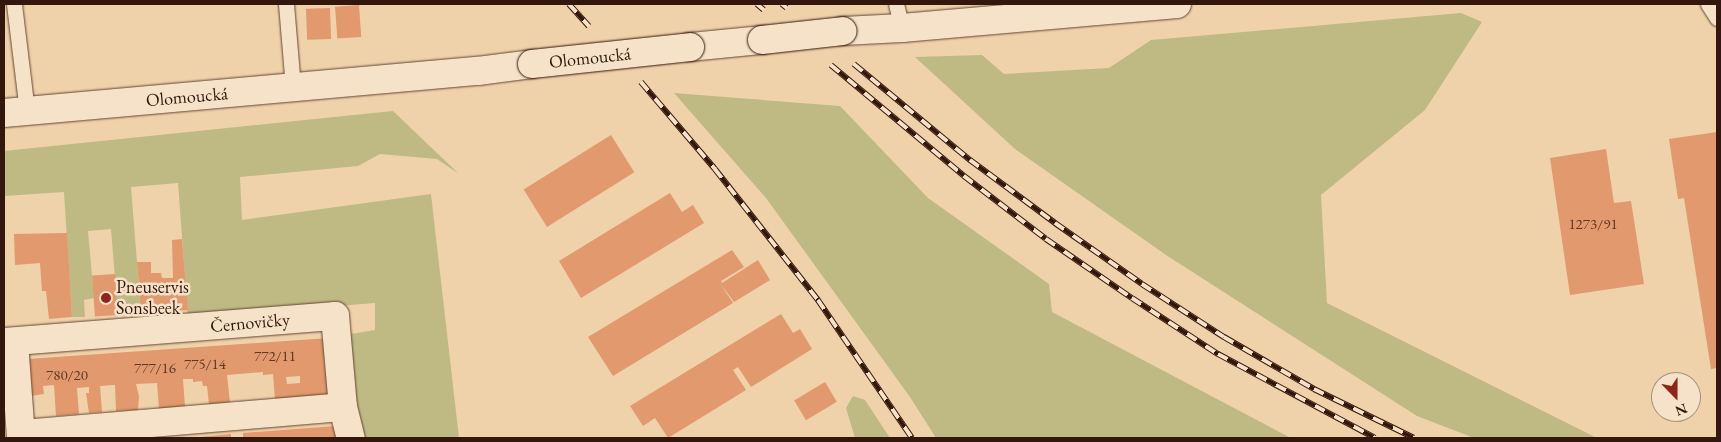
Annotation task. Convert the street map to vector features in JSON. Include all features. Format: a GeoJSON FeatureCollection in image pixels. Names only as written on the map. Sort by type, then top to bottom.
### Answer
{"type":"FeatureCollection","features":[{"type":"Feature","properties":{"kind":"main road","name":"Olomoucká"},"geometry":{"type":"LineString","coordinates":[[15,112],[532,64],[762,40],[843,31],[899,16],[1177,4]]}},
{"type":"Feature","properties":{"kind":"main road","name":"Černovičky"},"geometry":{"type":"LineString","coordinates":[[343,407],[22,436],[9,342],[335,316],[343,407],[351,438]]}},
{"type":"Feature","properties":{"kind":"lane"},"geometry":{"type":"LineString","coordinates":[[14,4],[15,112]]}},
{"type":"Feature","properties":{"kind":"lane"},"geometry":{"type":"LineString","coordinates":[[286,4],[292,87]]}},
{"type":"Feature","properties":{"kind":"lane"},"geometry":{"type":"LineString","coordinates":[[1708,4],[1717,18]]}},
{"type":"Feature","properties":{"kind":"shaded area"},"geometry":{"type":"Polygon","coordinates":[[[1461,13],[1482,22],[1425,110],[1321,195],[1327,303],[1597,438],[1474,438],[1417,416],[1166,255],[1015,149],[915,57],[982,55],[1004,74],[1109,68],[1151,40],[1461,13]]]}},
{"type":"Feature","properties":{"kind":"shaded area"},"geometry":{"type":"Polygon","coordinates":[[[674,93],[840,106],[928,198],[1049,284],[1052,312],[1291,438],[936,438],[910,397],[766,198],[674,93]]]}},
{"type":"Feature","properties":{"kind":"shaded area"},"geometry":{"type":"Polygon","coordinates":[[[393,111],[459,174],[437,159],[380,154],[358,166],[240,177],[242,220],[431,194],[459,438],[355,438],[345,335],[375,330],[375,303],[188,318],[178,183],[131,187],[141,313],[118,315],[111,229],[88,231],[94,298],[84,300],[85,317],[72,317],[64,192],[4,196],[4,151],[393,111]]]}},
{"type":"Feature","properties":{"kind":"shaded area"},"geometry":{"type":"Polygon","coordinates":[[[853,396],[865,400],[890,438],[855,438],[846,408],[853,396]]]}},
{"type":"Feature","properties":{"kind":"building"},"geometry":{"type":"Polygon","coordinates":[[[359,5],[361,37],[337,39],[335,7],[359,5]]]}},
{"type":"Feature","properties":{"kind":"building"},"geometry":{"type":"Polygon","coordinates":[[[330,8],[331,39],[307,40],[306,9],[330,8]]]}},
{"type":"Feature","properties":{"kind":"building"},"geometry":{"type":"Polygon","coordinates":[[[1717,132],[1717,368],[1711,369],[1684,198],[1678,199],[1669,139],[1717,132]]]}},
{"type":"Feature","properties":{"kind":"building"},"geometry":{"type":"Polygon","coordinates":[[[611,135],[634,172],[547,227],[524,190],[611,135]]]}},
{"type":"Feature","properties":{"kind":"building"},"geometry":{"type":"Polygon","coordinates":[[[1606,149],[1614,203],[1631,201],[1644,284],[1570,295],[1550,158],[1606,149]]]}},
{"type":"Feature","properties":{"kind":"building"},"geometry":{"type":"Polygon","coordinates":[[[670,193],[682,212],[693,205],[704,223],[581,298],[559,261],[670,193]]]}},
{"type":"Feature","properties":{"kind":"building"},"geometry":{"type":"Polygon","coordinates":[[[67,233],[72,317],[49,319],[46,291],[42,291],[40,263],[15,265],[14,234],[67,233]]]}},
{"type":"Feature","properties":{"kind":"building"},"geometry":{"type":"Polygon","coordinates":[[[182,239],[188,310],[141,313],[137,262],[151,262],[151,273],[161,273],[162,278],[173,278],[172,240],[182,239]]]}},
{"type":"Feature","properties":{"kind":"building"},"geometry":{"type":"Polygon","coordinates":[[[732,250],[744,267],[721,281],[722,283],[758,260],[770,280],[734,302],[720,283],[733,303],[613,376],[588,337],[732,250]]]}},
{"type":"Feature","properties":{"kind":"building"},"geometry":{"type":"Polygon","coordinates":[[[115,274],[118,315],[95,317],[92,276],[115,274]]]}},
{"type":"Feature","properties":{"kind":"building"},"geometry":{"type":"Polygon","coordinates":[[[781,314],[793,333],[800,329],[812,349],[751,387],[738,367],[733,370],[746,390],[668,438],[655,418],[643,426],[630,406],[781,314]]]}},
{"type":"Feature","properties":{"kind":"building"},"geometry":{"type":"Polygon","coordinates":[[[329,338],[334,396],[275,400],[273,374],[263,375],[263,372],[227,375],[230,403],[209,405],[207,386],[203,386],[202,381],[193,382],[193,379],[183,379],[185,407],[159,409],[157,383],[136,384],[139,396],[138,410],[116,411],[115,385],[100,386],[102,412],[89,413],[86,393],[89,393],[89,387],[77,388],[79,414],[56,416],[54,385],[43,386],[44,394],[31,396],[28,359],[329,338]],[[300,376],[286,377],[287,384],[300,383],[300,376]]]}},
{"type":"Feature","properties":{"kind":"building"},"geometry":{"type":"Polygon","coordinates":[[[825,382],[837,402],[806,420],[794,401],[825,382]]]}},
{"type":"Feature","properties":{"kind":"building"},"geometry":{"type":"Polygon","coordinates":[[[336,426],[337,438],[243,438],[243,433],[336,426]]]}},
{"type":"Feature","properties":{"kind":"building"},"geometry":{"type":"Polygon","coordinates":[[[231,434],[231,438],[200,438],[200,437],[231,434]]]}},
{"type":"Feature","properties":{"kind":"railway"},"geometry":{"type":"LineString","coordinates":[[569,4],[589,26]]}},
{"type":"Feature","properties":{"kind":"railway"},"geometry":{"type":"LineString","coordinates":[[757,4],[764,10]]}},
{"type":"Feature","properties":{"kind":"railway"},"geometry":{"type":"LineString","coordinates":[[782,4],[787,8]]}},
{"type":"Feature","properties":{"kind":"railway"},"geometry":{"type":"LineString","coordinates":[[854,64],[970,160],[1142,284],[1224,337],[1314,389],[1414,438]]}},
{"type":"Feature","properties":{"kind":"railway"},"geometry":{"type":"LineString","coordinates":[[831,65],[964,176],[1046,239],[1132,298],[1218,354],[1375,438]]}},
{"type":"Feature","properties":{"kind":"railway"},"geometry":{"type":"LineString","coordinates":[[641,82],[715,169],[818,300],[912,438]]}},
{"type":"Feature","properties":{"kind":"place","name":"Pneuservis Sonsbeek"},"geometry":{"type":"Point","coordinates":[106,298]}}]}
